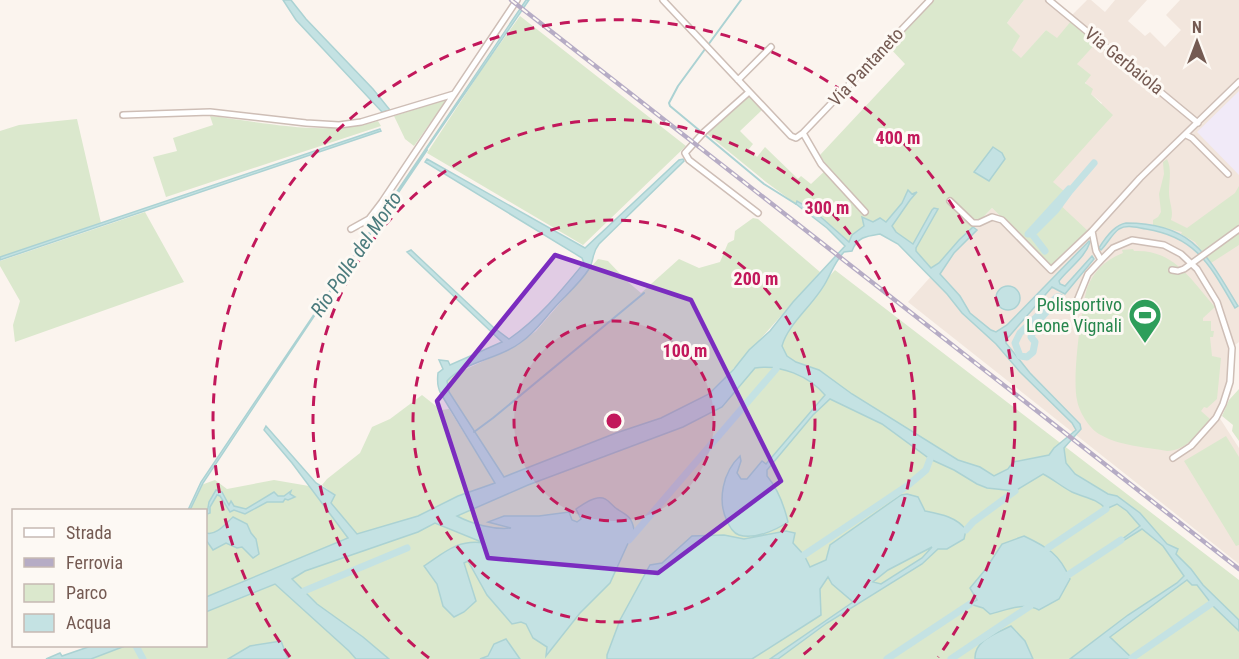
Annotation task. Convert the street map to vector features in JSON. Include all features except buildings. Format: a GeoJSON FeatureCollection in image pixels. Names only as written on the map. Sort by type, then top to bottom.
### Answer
{"type":"FeatureCollection","features":[{"type":"Feature","properties":{"kind":"street"},"geometry":{"type":"LineString","coordinates":[[351,229],[369,219],[382,202],[517,0]]}},
{"type":"Feature","properties":{"kind":"street"},"geometry":{"type":"LineString","coordinates":[[663,0],[791,136],[796,138],[803,134],[821,164],[865,212]]}},
{"type":"Feature","properties":{"kind":"street","name":"Via Pantaneto"},"geometry":{"type":"LineString","coordinates":[[803,134],[930,0]]}},
{"type":"Feature","properties":{"kind":"street","name":"Via Gerbaiola"},"geometry":{"type":"LineString","coordinates":[[1049,0],[1198,123]]}},
{"type":"Feature","properties":{"kind":"street"},"geometry":{"type":"LineString","coordinates":[[738,80],[771,47]]}},
{"type":"Feature","properties":{"kind":"street"},"geometry":{"type":"LineString","coordinates":[[950,201],[973,223],[979,223],[992,217],[1002,220],[1051,270],[1092,231],[1140,178],[1239,82]]}},
{"type":"Feature","properties":{"kind":"street"},"geometry":{"type":"LineString","coordinates":[[749,92],[685,153],[689,160],[758,213]]}},
{"type":"Feature","properties":{"kind":"street"},"geometry":{"type":"LineString","coordinates":[[123,116],[210,112],[339,125],[361,122],[454,94]]}},
{"type":"Feature","properties":{"kind":"street"},"geometry":{"type":"LineString","coordinates":[[1186,135],[1192,138],[1228,174]]}},
{"type":"Feature","properties":{"kind":"street"},"geometry":{"type":"LineString","coordinates":[[1172,270],[1178,271],[1191,264],[1239,229]]}},
{"type":"Feature","properties":{"kind":"street"},"geometry":{"type":"LineString","coordinates":[[1092,231],[1096,251],[1101,260]]}},
{"type":"Feature","properties":{"kind":"street"},"geometry":{"type":"LineString","coordinates":[[1077,301],[1088,274],[1113,248],[1132,240],[1164,245],[1181,254],[1208,286],[1217,302],[1231,344],[1231,373],[1223,404],[1216,418],[1198,439],[1173,458]]}},
{"type":"Feature","properties":{"kind":"street"},"geometry":{"type":"LineString","coordinates":[[1231,344],[1239,340]]}},
{"type":"Feature","properties":{"kind":"highlighted area"},"geometry":{"type":"Polygon","coordinates":[[[555,255],[691,300],[781,481],[658,573],[488,558],[437,401],[555,255]]]}},
{"type":"Feature","properties":{"kind":"shaded area"},"geometry":{"type":"Polygon","coordinates":[[[1024,0],[1053,0],[1072,15],[1087,0],[1091,0],[1105,12],[1115,0],[1147,0],[1128,21],[1145,36],[1150,32],[1165,47],[1181,30],[1166,15],[1180,0],[1239,0],[1239,342],[1235,345],[1231,394],[1219,417],[1239,448],[1239,564],[908,302],[992,208],[1052,267],[1057,202],[1051,182],[1102,103],[1091,94],[1077,64],[1057,39],[1046,30],[1021,59],[1012,50],[1007,23],[1024,0]]]}},
{"type":"Feature","properties":{"kind":"shaded area"},"geometry":{"type":"Polygon","coordinates":[[[1239,91],[1239,175],[1197,132],[1239,91]]]}},
{"type":"Feature","properties":{"kind":"green space"},"geometry":{"type":"Polygon","coordinates":[[[932,0],[1024,0],[1007,23],[1020,36],[1012,50],[1021,58],[1046,30],[1057,38],[1072,20],[1097,42],[1077,64],[1091,75],[1085,83],[1093,89],[1091,94],[1113,115],[1053,182],[1065,192],[1057,202],[1088,231],[1052,267],[992,208],[939,263],[931,268],[916,248],[934,216],[924,225],[913,245],[895,232],[892,226],[912,194],[908,192],[886,223],[880,218],[873,222],[863,219],[864,226],[852,235],[849,242],[811,209],[797,201],[796,204],[706,133],[749,95],[762,110],[740,131],[753,144],[749,149],[757,157],[765,147],[798,179],[801,176],[811,184],[828,168],[820,155],[905,64],[888,46],[932,0]]]}},
{"type":"Feature","properties":{"kind":"green space"},"geometry":{"type":"Polygon","coordinates":[[[520,16],[686,146],[583,245],[427,153],[520,16]]]}},
{"type":"Feature","properties":{"kind":"green space"},"geometry":{"type":"Polygon","coordinates":[[[447,99],[414,146],[405,139],[394,116],[447,99]]]}},
{"type":"Feature","properties":{"kind":"green space"},"geometry":{"type":"Polygon","coordinates":[[[210,116],[294,127],[337,128],[378,121],[381,126],[166,197],[153,157],[177,151],[173,138],[213,125],[210,116]]]}},
{"type":"Feature","properties":{"kind":"green space"},"geometry":{"type":"Polygon","coordinates":[[[77,119],[101,223],[0,259],[0,131],[19,125],[77,119]]]}},
{"type":"Feature","properties":{"kind":"green space"},"geometry":{"type":"Polygon","coordinates":[[[1167,159],[1170,171],[1171,220],[1187,228],[1235,193],[1239,186],[1239,245],[1211,263],[1195,242],[1181,234],[1182,232],[1153,225],[1153,220],[1161,212],[1159,194],[1164,174],[1163,162],[1167,159]]]}},
{"type":"Feature","properties":{"kind":"green space"},"geometry":{"type":"Polygon","coordinates":[[[145,212],[184,282],[15,342],[13,325],[20,301],[0,266],[0,261],[145,212]]]}},
{"type":"Feature","properties":{"kind":"green space"},"geometry":{"type":"Polygon","coordinates":[[[753,218],[758,219],[820,272],[713,390],[734,382],[835,270],[1239,580],[1239,659],[63,659],[93,647],[207,647],[207,601],[357,534],[330,503],[331,492],[322,485],[360,453],[372,427],[390,419],[422,395],[441,410],[449,409],[495,483],[504,477],[449,392],[447,381],[451,376],[518,345],[536,331],[598,259],[608,261],[641,293],[679,259],[699,268],[720,262],[728,243],[734,240],[735,231],[753,218]]]}},
{"type":"Feature","properties":{"kind":"green space","name":"Polisportivo Leone Vignali"},"geometry":{"type":"Polygon","coordinates":[[[1133,249],[1160,255],[1171,261],[1189,277],[1215,307],[1203,318],[1203,321],[1211,321],[1211,331],[1214,331],[1213,337],[1210,337],[1212,356],[1221,358],[1217,399],[1201,411],[1210,419],[1201,430],[1187,444],[1174,450],[1132,446],[1107,438],[1088,424],[1077,400],[1076,361],[1087,288],[1093,276],[1106,263],[1123,253],[1122,250],[1133,249]]]}},
{"type":"Feature","properties":{"kind":"green space"},"geometry":{"type":"Polygon","coordinates":[[[1239,389],[1239,441],[1232,431],[1233,425],[1222,416],[1229,400],[1239,389]]]}},
{"type":"Feature","properties":{"kind":"green space"},"geometry":{"type":"Polygon","coordinates":[[[1226,436],[1239,457],[1239,545],[1236,546],[1184,461],[1226,436]]]}},
{"type":"Feature","properties":{"kind":"green space"},"geometry":{"type":"Polygon","coordinates":[[[215,480],[227,489],[274,480],[309,486],[348,538],[207,597],[207,509],[189,509],[201,485],[215,480]]]}},
{"type":"Feature","properties":{"kind":"water"},"geometry":{"type":"Polygon","coordinates":[[[283,0],[291,0],[390,110],[382,112],[296,20],[283,0]]]}},
{"type":"Feature","properties":{"kind":"water"},"geometry":{"type":"Polygon","coordinates":[[[526,0],[529,0],[389,204],[203,483],[188,509],[201,482],[526,0]]]}},
{"type":"Feature","properties":{"kind":"water"},"geometry":{"type":"Polygon","coordinates":[[[380,129],[381,131],[0,260],[0,257],[380,129]]]}},
{"type":"Feature","properties":{"kind":"water"},"geometry":{"type":"Polygon","coordinates":[[[993,147],[1002,153],[1005,159],[989,181],[974,172],[993,147]]]}},
{"type":"Feature","properties":{"kind":"water"},"geometry":{"type":"Polygon","coordinates":[[[427,159],[585,248],[679,160],[684,161],[599,244],[585,274],[530,335],[502,353],[472,364],[454,374],[447,381],[449,392],[504,477],[661,418],[709,394],[749,350],[770,331],[793,302],[845,246],[827,228],[796,204],[797,201],[813,210],[849,242],[852,235],[864,226],[862,217],[873,222],[880,218],[886,222],[902,203],[908,190],[912,194],[917,192],[892,226],[896,232],[913,244],[932,210],[938,209],[916,248],[931,268],[939,263],[973,227],[977,230],[954,253],[940,274],[960,296],[970,313],[996,332],[1007,325],[1089,241],[1088,248],[1059,281],[1060,284],[1065,286],[1092,256],[1094,259],[1065,294],[1052,287],[1006,340],[1006,343],[1030,373],[1080,424],[1081,429],[1064,448],[1066,463],[1075,474],[1108,494],[1117,496],[1140,513],[1167,544],[1178,549],[1176,554],[1203,585],[1239,620],[1239,631],[1214,607],[1197,585],[1192,585],[1187,580],[1110,637],[1133,659],[1070,659],[1184,576],[1163,546],[1142,529],[1123,541],[1121,540],[1140,526],[1127,511],[1117,504],[1106,509],[1043,474],[1015,491],[987,488],[930,459],[882,424],[830,399],[813,415],[767,470],[767,476],[780,497],[788,522],[758,535],[737,534],[727,521],[722,504],[723,487],[729,470],[740,456],[741,461],[737,473],[741,479],[747,479],[762,461],[766,464],[825,395],[802,377],[784,370],[765,367],[755,368],[722,407],[683,427],[528,485],[457,516],[476,524],[497,528],[511,528],[488,522],[504,516],[539,516],[569,512],[572,520],[577,522],[581,519],[576,509],[592,500],[603,498],[630,519],[634,530],[610,583],[580,613],[546,656],[547,647],[533,638],[526,624],[521,622],[512,624],[487,595],[468,561],[464,563],[476,601],[464,612],[454,617],[443,606],[437,584],[424,566],[459,545],[484,543],[435,523],[418,532],[305,571],[292,579],[317,604],[389,659],[356,659],[275,584],[207,612],[207,597],[348,538],[292,463],[264,430],[266,426],[316,483],[335,495],[331,503],[357,534],[418,516],[458,496],[495,483],[441,394],[437,379],[438,373],[443,369],[439,360],[448,361],[450,365],[502,342],[407,252],[411,250],[493,327],[509,339],[540,313],[558,294],[584,263],[582,258],[425,162],[427,159]],[[880,234],[863,238],[852,251],[844,252],[836,262],[816,297],[790,329],[782,346],[787,356],[796,362],[819,370],[852,394],[958,460],[980,467],[994,476],[1008,469],[1013,462],[1049,455],[1076,430],[1072,423],[1020,372],[996,344],[962,313],[947,294],[898,244],[880,234]]]}},
{"type":"Feature","properties":{"kind":"water"},"geometry":{"type":"Polygon","coordinates":[[[1126,223],[1149,224],[1183,236],[1207,257],[1238,306],[1235,308],[1201,256],[1178,239],[1163,233],[1125,227],[1116,231],[1101,250],[1099,248],[1114,229],[1126,223]]]}},
{"type":"Feature","properties":{"kind":"water"},"geometry":{"type":"Polygon","coordinates":[[[1008,286],[1017,289],[1020,298],[1017,307],[1008,310],[999,307],[996,298],[999,289],[1008,286]]]}},
{"type":"Feature","properties":{"kind":"water"},"geometry":{"type":"Polygon","coordinates":[[[216,490],[222,492],[229,505],[231,501],[234,506],[246,509],[274,492],[278,496],[284,496],[291,491],[290,494],[295,497],[285,499],[283,502],[267,502],[245,514],[234,510],[230,512],[217,495],[210,507],[210,513],[207,514],[209,502],[216,490]]]}},
{"type":"Feature","properties":{"kind":"water"},"geometry":{"type":"Polygon","coordinates":[[[901,495],[918,497],[925,511],[958,522],[966,530],[964,539],[947,549],[938,549],[922,564],[827,623],[778,659],[770,659],[853,602],[832,584],[828,577],[820,589],[821,615],[752,659],[607,659],[620,620],[650,565],[662,563],[692,536],[724,535],[744,539],[786,531],[795,533],[793,543],[804,555],[810,567],[826,560],[830,545],[901,495]],[[932,547],[888,570],[873,582],[881,584],[922,558],[932,547]]]}},
{"type":"Feature","properties":{"kind":"water"},"geometry":{"type":"Polygon","coordinates":[[[233,517],[247,524],[256,539],[259,554],[253,558],[242,547],[237,548],[226,543],[213,550],[207,541],[207,533],[213,533],[233,517]]]}},
{"type":"Feature","properties":{"kind":"water"},"geometry":{"type":"Polygon","coordinates":[[[1024,536],[1052,552],[1066,570],[1070,579],[1059,599],[1039,610],[1021,607],[990,614],[983,608],[970,604],[977,600],[970,588],[1002,544],[1024,536]]]}},
{"type":"Feature","properties":{"kind":"water"},"geometry":{"type":"Polygon","coordinates":[[[1011,626],[1025,641],[1033,659],[975,659],[982,642],[1011,626]]]}},
{"type":"Feature","properties":{"kind":"water"},"geometry":{"type":"Polygon","coordinates":[[[506,639],[520,659],[480,659],[488,656],[494,644],[506,639]]]}},
{"type":"Feature","properties":{"kind":"water"},"geometry":{"type":"Polygon","coordinates":[[[281,641],[288,659],[228,659],[250,646],[281,641]]]}},
{"type":"Feature","properties":{"kind":"water"},"geometry":{"type":"Polygon","coordinates":[[[88,647],[122,647],[91,659],[46,659],[60,653],[62,656],[88,647]]]}},
{"type":"Feature","properties":{"kind":"waterway"},"geometry":{"type":"LineString","coordinates":[[741,0],[678,86],[669,103],[764,184],[796,204]]}},
{"type":"Feature","properties":{"kind":"waterway","name":"Rio Polle del Morto"},"geometry":{"type":"LineString","coordinates":[[360,249],[427,150]]}},
{"type":"Feature","properties":{"kind":"waterway"},"geometry":{"type":"LineString","coordinates":[[1070,191],[1094,163]]}},
{"type":"Feature","properties":{"kind":"waterway"},"geometry":{"type":"LineString","coordinates":[[1069,189],[1070,191],[1056,210],[1032,234],[1028,234],[1069,189]]}},
{"type":"Feature","properties":{"kind":"waterway"},"geometry":{"type":"LineString","coordinates":[[1032,234],[1045,251]]}},
{"type":"Feature","properties":{"kind":"waterway"},"geometry":{"type":"LineString","coordinates":[[474,432],[644,293]]}},
{"type":"Feature","properties":{"kind":"waterway"},"geometry":{"type":"LineString","coordinates":[[1057,297],[1060,297],[1033,331],[1031,337],[1035,342],[1033,352],[1027,357],[1020,356],[1015,343],[1020,333],[1057,297]]}},
{"type":"Feature","properties":{"kind":"waterway"},"geometry":{"type":"LineString","coordinates":[[629,540],[776,369]]}},
{"type":"Feature","properties":{"kind":"waterway"},"geometry":{"type":"LineString","coordinates":[[804,555],[907,486],[926,470],[930,459]]}},
{"type":"Feature","properties":{"kind":"waterway"},"geometry":{"type":"LineString","coordinates":[[966,530],[973,522],[1015,491]]}},
{"type":"Feature","properties":{"kind":"waterway"},"geometry":{"type":"LineString","coordinates":[[1048,548],[1106,509]]}},
{"type":"Feature","properties":{"kind":"waterway"},"geometry":{"type":"LineString","coordinates":[[1068,575],[1121,540]]}},
{"type":"Feature","properties":{"kind":"waterway"},"geometry":{"type":"LineString","coordinates":[[304,591],[407,548]]}},
{"type":"Feature","properties":{"kind":"waterway"},"geometry":{"type":"LineString","coordinates":[[1132,658],[1212,603]]}},
{"type":"Feature","properties":{"kind":"waterway"},"geometry":{"type":"LineString","coordinates":[[887,659],[970,604]]}},
{"type":"Feature","properties":{"kind":"waterway"},"geometry":{"type":"LineString","coordinates":[[951,659],[1030,606]]}},
{"type":"Feature","properties":{"kind":"waterway"},"geometry":{"type":"LineString","coordinates":[[137,647],[143,659]]}},
{"type":"Feature","properties":{"kind":"railway"},"geometry":{"type":"LineString","coordinates":[[511,0],[1239,569]]}},
{"type":"Feature","properties":{"kind":"place","name":"Polisportivo Leone Vignali"},"geometry":{"type":"Point","coordinates":[1145,344]}}]}
